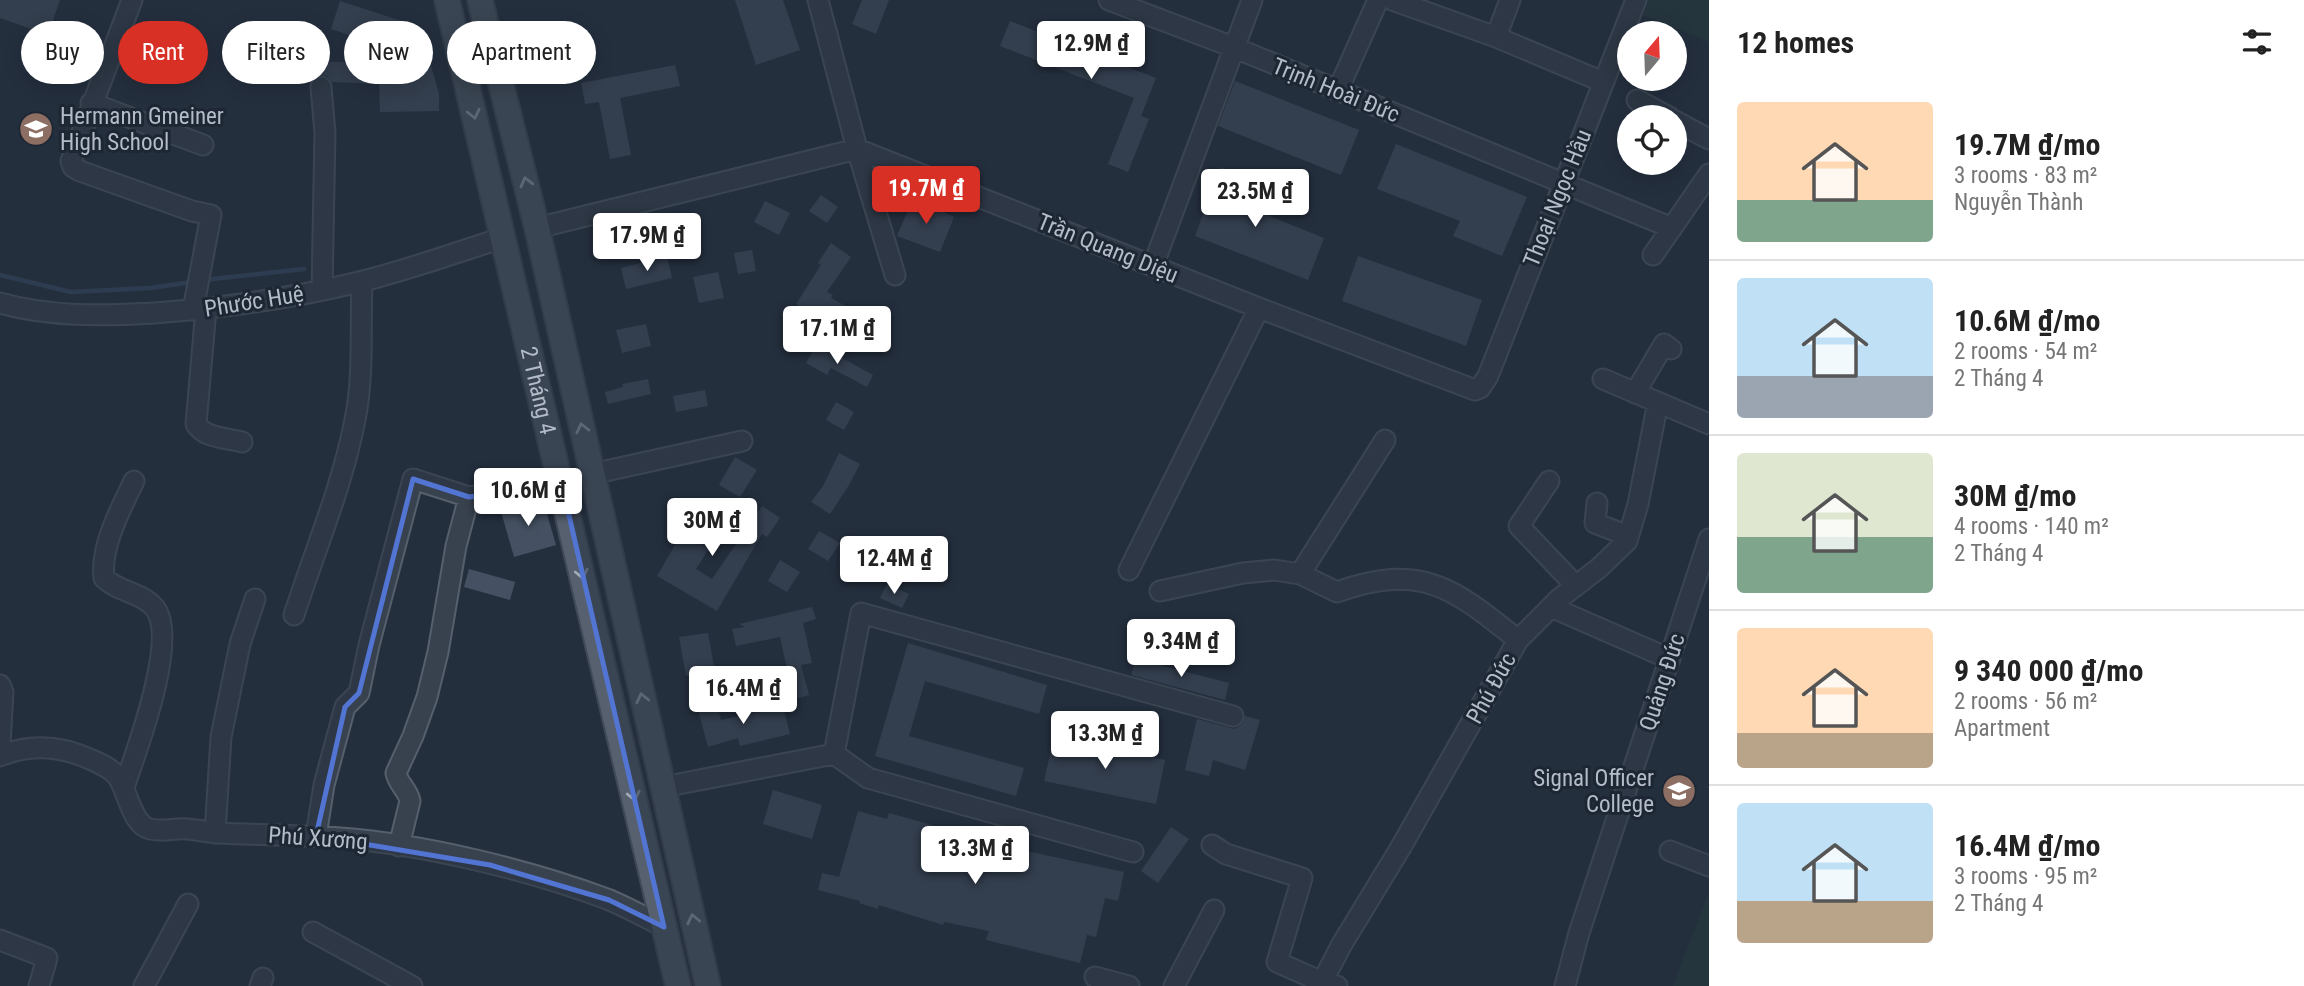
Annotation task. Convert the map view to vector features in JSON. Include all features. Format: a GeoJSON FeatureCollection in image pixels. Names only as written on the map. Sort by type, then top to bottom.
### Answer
{"type":"FeatureCollection","features":[{"type":"Feature","properties":{"kind":"main road","name":"2 Tháng 4"},"geometry":{"type":"LineString","coordinates":[[447,0],[678,986]]}},
{"type":"Feature","properties":{"kind":"main road","name":"2 Tháng 4"},"geometry":{"type":"LineString","coordinates":[[480,0],[537,228],[708,986]]}},
{"type":"Feature","properties":{"kind":"street"},"geometry":{"type":"LineString","coordinates":[[132,0],[71,161],[73,167],[192,211],[211,215],[200,309],[196,424],[206,433],[242,442]]}},
{"type":"Feature","properties":{"kind":"street"},"geometry":{"type":"LineString","coordinates":[[818,0],[857,149],[895,275]]}},
{"type":"Feature","properties":{"kind":"street","name":"Trịnh Hoài Đức"},"geometry":{"type":"LineString","coordinates":[[1108,0],[1233,47],[1672,228]]}},
{"type":"Feature","properties":{"kind":"street"},"geometry":{"type":"LineString","coordinates":[[1153,266],[1252,0]]}},
{"type":"Feature","properties":{"kind":"street"},"geometry":{"type":"LineString","coordinates":[[1338,90],[1378,0]]}},
{"type":"Feature","properties":{"kind":"street"},"geometry":{"type":"LineString","coordinates":[[1392,0],[1496,37],[1604,82]]}},
{"type":"Feature","properties":{"kind":"street"},"geometry":{"type":"LineString","coordinates":[[1496,37],[1510,0]]}},
{"type":"Feature","properties":{"kind":"street","name":"Thoại Ngọc Hầu"},"geometry":{"type":"LineString","coordinates":[[1472,389],[1479,388],[1488,376],[1636,0]]}},
{"type":"Feature","properties":{"kind":"street"},"geometry":{"type":"LineString","coordinates":[[321,87],[325,133],[322,290]]}},
{"type":"Feature","properties":{"kind":"street"},"geometry":{"type":"LineString","coordinates":[[1637,100],[1646,105]]}},
{"type":"Feature","properties":{"kind":"street"},"geometry":{"type":"LineString","coordinates":[[91,103],[203,145]]}},
{"type":"Feature","properties":{"kind":"street"},"geometry":{"type":"LineString","coordinates":[[1687,127],[1709,139]]}},
{"type":"Feature","properties":{"kind":"street"},"geometry":{"type":"LineString","coordinates":[[537,228],[857,149]]}},
{"type":"Feature","properties":{"kind":"street","name":"Trần Quang Diệu"},"geometry":{"type":"LineString","coordinates":[[857,149],[1472,389]]}},
{"type":"Feature","properties":{"kind":"street"},"geometry":{"type":"LineString","coordinates":[[1653,255],[1709,174]]}},
{"type":"Feature","properties":{"kind":"street","name":"Phước Huệ"},"geometry":{"type":"LineString","coordinates":[[0,303],[51,312],[99,315],[200,309],[362,281],[502,238]]}},
{"type":"Feature","properties":{"kind":"street"},"geometry":{"type":"LineString","coordinates":[[294,615],[346,461],[356,418],[362,281]]}},
{"type":"Feature","properties":{"kind":"street"},"geometry":{"type":"LineString","coordinates":[[1129,569],[1259,308]]}},
{"type":"Feature","properties":{"kind":"street"},"geometry":{"type":"LineString","coordinates":[[1635,393],[1664,344],[1671,349]]}},
{"type":"Feature","properties":{"kind":"street"},"geometry":{"type":"LineString","coordinates":[[1603,379],[1709,424]]}},
{"type":"Feature","properties":{"kind":"street","name":"Phú Đức"},"geometry":{"type":"LineString","coordinates":[[1326,985],[1342,944],[1401,847],[1518,640],[1551,607],[1627,541],[1638,504],[1658,402]]}},
{"type":"Feature","properties":{"kind":"street"},"geometry":{"type":"LineString","coordinates":[[1300,575],[1385,440]]}},
{"type":"Feature","properties":{"kind":"street"},"geometry":{"type":"LineString","coordinates":[[592,474],[742,441]]}},
{"type":"Feature","properties":{"kind":"street"},"geometry":{"type":"LineString","coordinates":[[316,836],[324,785],[345,707],[359,693],[413,479],[469,497],[562,485]]}},
{"type":"Feature","properties":{"kind":"street"},"geometry":{"type":"LineString","coordinates":[[124,787],[157,680],[163,634],[162,618],[153,606],[138,595],[107,582],[104,578],[102,567],[116,519],[134,481]]}},
{"type":"Feature","properties":{"kind":"street"},"geometry":{"type":"LineString","coordinates":[[1549,481],[1519,526],[1576,586]]}},
{"type":"Feature","properties":{"kind":"street"},"geometry":{"type":"LineString","coordinates":[[399,846],[410,801],[409,795],[397,780],[396,773],[427,697],[438,652],[456,546],[469,497]]}},
{"type":"Feature","properties":{"kind":"street"},"geometry":{"type":"LineString","coordinates":[[1597,503],[1595,523],[1628,536]]}},
{"type":"Feature","properties":{"kind":"street","name":"Quảng Đức"},"geometry":{"type":"LineString","coordinates":[[1565,986],[1579,933],[1709,539]]}},
{"type":"Feature","properties":{"kind":"street"},"geometry":{"type":"LineString","coordinates":[[1160,591],[1243,573],[1274,570],[1300,575],[1336,592],[1386,578],[1432,582],[1464,599],[1518,640]]}},
{"type":"Feature","properties":{"kind":"street"},"geometry":{"type":"LineString","coordinates":[[215,833],[221,737],[240,644],[255,599]]}},
{"type":"Feature","properties":{"kind":"street"},"geometry":{"type":"LineString","coordinates":[[1551,607],[1670,659]]}},
{"type":"Feature","properties":{"kind":"street"},"geometry":{"type":"LineString","coordinates":[[834,754],[861,613],[1233,716]]}},
{"type":"Feature","properties":{"kind":"street"},"geometry":{"type":"LineString","coordinates":[[0,685],[3,692],[1,750]]}},
{"type":"Feature","properties":{"kind":"street","name":"Phú Xương"},"geometry":{"type":"LineString","coordinates":[[1,750],[43,747],[77,753],[99,762],[116,774],[124,787],[135,818],[142,826],[151,830],[183,829],[215,833],[316,836],[399,846],[490,864],[560,884],[609,900],[664,927]]}},
{"type":"Feature","properties":{"kind":"street"},"geometry":{"type":"LineString","coordinates":[[663,787],[834,754],[868,778],[1133,852]]}},
{"type":"Feature","properties":{"kind":"street"},"geometry":{"type":"LineString","coordinates":[[1212,845],[1226,853],[1302,878],[1278,962],[1326,985]]}},
{"type":"Feature","properties":{"kind":"street"},"geometry":{"type":"LineString","coordinates":[[1670,851],[1709,866]]}},
{"type":"Feature","properties":{"kind":"street"},"geometry":{"type":"LineString","coordinates":[[144,986],[188,904]]}},
{"type":"Feature","properties":{"kind":"street"},"geometry":{"type":"LineString","coordinates":[[1174,986],[1214,910]]}},
{"type":"Feature","properties":{"kind":"street"},"geometry":{"type":"LineString","coordinates":[[313,932],[412,986]]}},
{"type":"Feature","properties":{"kind":"street"},"geometry":{"type":"LineString","coordinates":[[0,940],[47,958],[39,986]]}},
{"type":"Feature","properties":{"kind":"street"},"geometry":{"type":"LineString","coordinates":[[1095,978],[1129,986]]}},
{"type":"Feature","properties":{"kind":"highlighted area"},"geometry":{"type":"Polygon","coordinates":[[[413,479],[469,497],[562,485],[664,927],[609,900],[490,865],[316,836],[345,707],[359,693],[413,479]]]}},
{"type":"Feature","properties":{"kind":"green space"},"geometry":{"type":"Polygon","coordinates":[[[1649,0],[1709,0],[1709,42],[1687,33],[1687,21],[1658,21],[1643,15],[1649,0]]]}},
{"type":"Feature","properties":{"kind":"green space"},"geometry":{"type":"Polygon","coordinates":[[[1709,892],[1709,986],[1673,986],[1709,892]]]}},
{"type":"Feature","properties":{"kind":"building"},"geometry":{"type":"Polygon","coordinates":[[[0,0],[60,0],[53,21],[21,21],[21,25],[0,18],[0,0]]]}},
{"type":"Feature","properties":{"kind":"building"},"geometry":{"type":"Polygon","coordinates":[[[735,0],[783,0],[800,50],[756,65],[735,0]]]}},
{"type":"Feature","properties":{"kind":"building"},"geometry":{"type":"Polygon","coordinates":[[[862,0],[889,0],[876,34],[852,24],[862,0]]]}},
{"type":"Feature","properties":{"kind":"building"},"geometry":{"type":"Polygon","coordinates":[[[340,1],[402,21],[344,21],[344,33],[331,29],[340,1]]]}},
{"type":"Feature","properties":{"kind":"building"},"geometry":{"type":"Polygon","coordinates":[[[1010,21],[1156,78],[1141,116],[1149,119],[1128,172],[1108,164],[1134,98],[1000,46],[1010,21]]]}},
{"type":"Feature","properties":{"kind":"building"},"geometry":{"type":"Polygon","coordinates":[[[330,62],[344,62],[344,83],[332,82],[330,62]]]}},
{"type":"Feature","properties":{"kind":"building"},"geometry":{"type":"Polygon","coordinates":[[[675,65],[680,86],[620,98],[631,155],[610,159],[599,102],[585,104],[581,84],[596,84],[596,80],[675,65]]]}},
{"type":"Feature","properties":{"kind":"building"},"geometry":{"type":"Polygon","coordinates":[[[433,73],[439,94],[439,111],[380,112],[379,84],[433,84],[433,73]]]}},
{"type":"Feature","properties":{"kind":"building"},"geometry":{"type":"Polygon","coordinates":[[[1235,81],[1359,130],[1341,175],[1218,126],[1235,81]]]}},
{"type":"Feature","properties":{"kind":"building"},"geometry":{"type":"Polygon","coordinates":[[[1396,144],[1527,197],[1502,256],[1453,236],[1460,221],[1377,189],[1396,144]]]}},
{"type":"Feature","properties":{"kind":"building"},"geometry":{"type":"Polygon","coordinates":[[[1221,167],[1252,180],[1242,205],[1324,238],[1308,280],[1195,236],[1221,167]]]}},
{"type":"Feature","properties":{"kind":"building"},"geometry":{"type":"Polygon","coordinates":[[[821,195],[838,207],[827,223],[809,211],[821,195]]]}},
{"type":"Feature","properties":{"kind":"building"},"geometry":{"type":"Polygon","coordinates":[[[913,198],[954,217],[940,252],[897,236],[913,198]]]}},
{"type":"Feature","properties":{"kind":"building"},"geometry":{"type":"Polygon","coordinates":[[[765,201],[790,213],[779,235],[754,222],[765,201]]]}},
{"type":"Feature","properties":{"kind":"building"},"geometry":{"type":"Polygon","coordinates":[[[831,243],[851,257],[827,292],[833,295],[831,298],[866,317],[853,339],[796,304],[821,265],[818,263],[831,243]]]}},
{"type":"Feature","properties":{"kind":"building"},"geometry":{"type":"Polygon","coordinates":[[[752,250],[756,271],[738,274],[734,253],[752,250]]]}},
{"type":"Feature","properties":{"kind":"building"},"geometry":{"type":"Polygon","coordinates":[[[667,256],[672,278],[626,289],[621,268],[667,256]]]}},
{"type":"Feature","properties":{"kind":"building"},"geometry":{"type":"Polygon","coordinates":[[[1358,256],[1482,300],[1466,346],[1342,301],[1358,256]]]}},
{"type":"Feature","properties":{"kind":"building"},"geometry":{"type":"Polygon","coordinates":[[[718,272],[724,298],[699,303],[693,277],[718,272]]]}},
{"type":"Feature","properties":{"kind":"building"},"geometry":{"type":"Polygon","coordinates":[[[646,324],[651,346],[622,353],[616,330],[646,324]]]}},
{"type":"Feature","properties":{"kind":"building"},"geometry":{"type":"Polygon","coordinates":[[[817,344],[873,375],[867,387],[831,368],[827,375],[806,363],[817,344]]]}},
{"type":"Feature","properties":{"kind":"building"},"geometry":{"type":"Polygon","coordinates":[[[648,379],[651,394],[608,404],[605,392],[623,387],[622,384],[648,379]]]}},
{"type":"Feature","properties":{"kind":"building"},"geometry":{"type":"Polygon","coordinates":[[[705,390],[708,406],[676,412],[673,396],[705,390]]]}},
{"type":"Feature","properties":{"kind":"building"},"geometry":{"type":"Polygon","coordinates":[[[836,402],[854,412],[844,430],[826,420],[836,402]]]}},
{"type":"Feature","properties":{"kind":"building"},"geometry":{"type":"Polygon","coordinates":[[[839,453],[860,464],[830,514],[811,502],[823,486],[839,453]]]}},
{"type":"Feature","properties":{"kind":"building"},"geometry":{"type":"Polygon","coordinates":[[[735,457],[757,470],[740,497],[719,485],[735,457]]]}},
{"type":"Feature","properties":{"kind":"building"},"geometry":{"type":"Polygon","coordinates":[[[543,500],[556,545],[514,557],[500,508],[543,500]]]}},
{"type":"Feature","properties":{"kind":"building"},"geometry":{"type":"Polygon","coordinates":[[[762,506],[780,518],[767,537],[762,534],[717,611],[657,576],[694,512],[722,528],[696,569],[712,579],[762,506]]]}},
{"type":"Feature","properties":{"kind":"building"},"geometry":{"type":"Polygon","coordinates":[[[819,531],[840,543],[828,561],[808,549],[819,531]]]}},
{"type":"Feature","properties":{"kind":"building"},"geometry":{"type":"Polygon","coordinates":[[[780,560],[800,572],[787,592],[768,581],[780,560]]]}},
{"type":"Feature","properties":{"kind":"building"},"geometry":{"type":"Polygon","coordinates":[[[469,569],[515,582],[510,600],[464,587],[469,569]]]}},
{"type":"Feature","properties":{"kind":"building"},"geometry":{"type":"Polygon","coordinates":[[[887,584],[909,594],[902,608],[880,598],[887,584]]]}},
{"type":"Feature","properties":{"kind":"building"},"geometry":{"type":"Polygon","coordinates":[[[812,607],[816,619],[803,623],[812,663],[801,665],[809,695],[788,701],[782,680],[789,678],[780,637],[736,646],[732,629],[745,627],[739,624],[812,607]]]}},
{"type":"Feature","properties":{"kind":"building"},"geometry":{"type":"Polygon","coordinates":[[[708,633],[715,672],[686,676],[679,637],[708,633]]]}},
{"type":"Feature","properties":{"kind":"building"},"geometry":{"type":"Polygon","coordinates":[[[908,643],[1047,685],[1039,714],[925,681],[909,736],[1024,768],[1016,796],[875,756],[908,643]]]}},
{"type":"Feature","properties":{"kind":"building"},"geometry":{"type":"Polygon","coordinates":[[[1136,659],[1229,683],[1225,700],[1131,675],[1136,659]]]}},
{"type":"Feature","properties":{"kind":"building"},"geometry":{"type":"Polygon","coordinates":[[[717,704],[721,720],[783,706],[790,734],[740,746],[738,738],[708,747],[698,710],[717,704]]]}},
{"type":"Feature","properties":{"kind":"building"},"geometry":{"type":"Polygon","coordinates":[[[1245,716],[1260,720],[1245,770],[1213,760],[1209,776],[1185,770],[1197,719],[1235,729],[1242,724],[1245,716]]]}},
{"type":"Feature","properties":{"kind":"building"},"geometry":{"type":"Polygon","coordinates":[[[1054,737],[1165,760],[1156,804],[1044,781],[1054,737]]]}},
{"type":"Feature","properties":{"kind":"building"},"geometry":{"type":"Polygon","coordinates":[[[773,790],[822,805],[812,839],[763,824],[773,790]]]}},
{"type":"Feature","properties":{"kind":"building"},"geometry":{"type":"Polygon","coordinates":[[[858,811],[887,819],[889,813],[950,830],[942,859],[971,867],[976,840],[1124,872],[1118,901],[1105,898],[1096,937],[1087,935],[1080,963],[986,940],[989,931],[944,922],[943,925],[879,905],[878,909],[859,903],[860,901],[818,890],[822,873],[839,877],[858,811]]]}},
{"type":"Feature","properties":{"kind":"building"},"geometry":{"type":"Polygon","coordinates":[[[1171,827],[1189,839],[1158,883],[1141,871],[1171,827]]]}},
{"type":"Feature","properties":{"kind":"waterway"},"geometry":{"type":"LineString","coordinates":[[204,280],[304,269]]}},
{"type":"Feature","properties":{"kind":"waterway"},"geometry":{"type":"LineString","coordinates":[[0,275],[71,292],[150,288],[192,282]]}},
{"type":"Feature","properties":{"kind":"place","name":"Hermann Gmeiner High School"},"geometry":{"type":"Point","coordinates":[36,129]}},
{"type":"Feature","properties":{"kind":"place","name":"Signal Officer College"},"geometry":{"type":"Point","coordinates":[1679,791]}}]}
